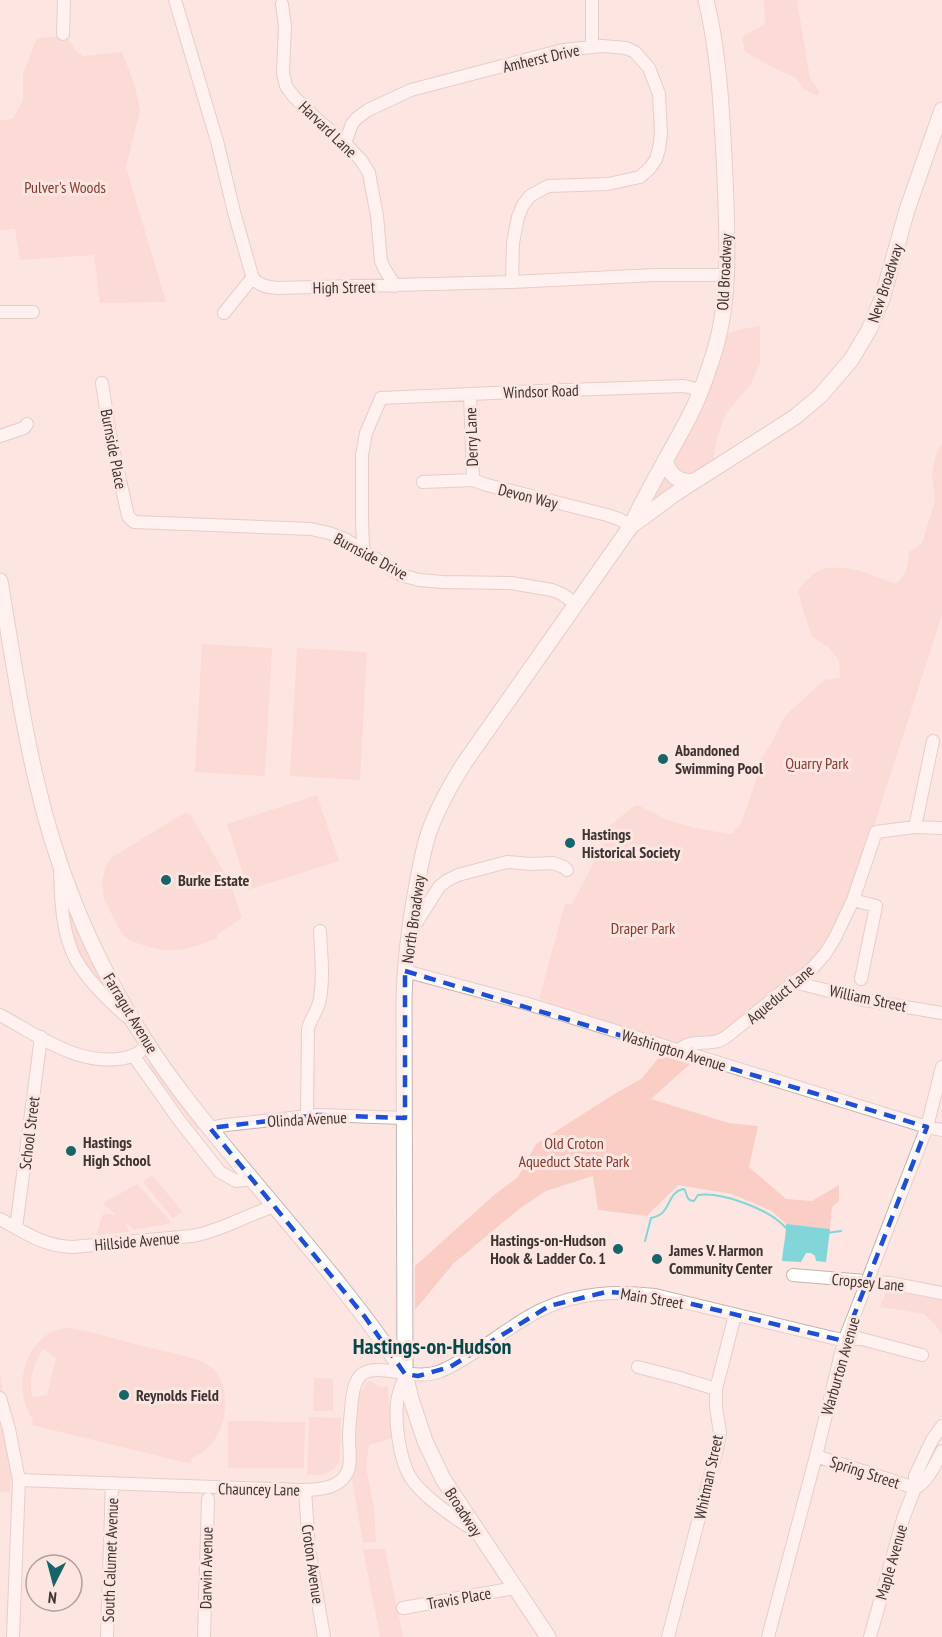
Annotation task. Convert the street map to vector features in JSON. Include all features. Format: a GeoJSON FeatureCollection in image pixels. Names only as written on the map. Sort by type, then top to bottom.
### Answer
{"type":"FeatureCollection","features":[{"type":"Feature","properties":{"kind":"main road","name":"Old Broadway"},"geometry":{"type":"LineString","coordinates":[[631,526],[642,500],[690,416],[701,390],[712,360],[724,303],[726,224],[721,100],[715,47],[706,0]]}},
{"type":"Feature","properties":{"kind":"main road","name":"New Broadway"},"geometry":{"type":"LineString","coordinates":[[631,526],[693,481],[778,429],[804,410],[836,379],[858,350],[882,299],[907,210],[942,110]]}},
{"type":"Feature","properties":{"kind":"main road"},"geometry":{"type":"LineString","coordinates":[[665,460],[669,471],[676,478],[688,482],[693,481]]}},
{"type":"Feature","properties":{"kind":"main road","name":"North Broadway"},"geometry":{"type":"LineString","coordinates":[[405,1374],[405,970],[422,855],[442,801],[465,762],[631,526]]}},
{"type":"Feature","properties":{"kind":"main road","name":"Farragut Avenue"},"geometry":{"type":"LineString","coordinates":[[0,581],[31,757],[44,813],[85,929],[108,976],[134,1023],[180,1090],[365,1317],[405,1374]]}},
{"type":"Feature","properties":{"kind":"main road","name":"Broadway"},"geometry":{"type":"LineString","coordinates":[[405,1374],[418,1421],[432,1458],[450,1491],[548,1637]]}},
{"type":"Feature","properties":{"kind":"street"},"geometry":{"type":"LineString","coordinates":[[63,34],[64,0]]}},
{"type":"Feature","properties":{"kind":"street"},"geometry":{"type":"LineString","coordinates":[[175,0],[217,141],[253,277],[224,313]]}},
{"type":"Feature","properties":{"kind":"street"},"geometry":{"type":"LineString","coordinates":[[592,0],[592,47]]}},
{"type":"Feature","properties":{"kind":"street","name":"Harvard Lane"},"geometry":{"type":"LineString","coordinates":[[282,4],[285,26],[283,73],[286,86],[302,105],[345,143],[361,160],[369,173],[377,216],[381,261],[394,286]]}},
{"type":"Feature","properties":{"kind":"street","name":"Amherst Drive"},"geometry":{"type":"LineString","coordinates":[[345,143],[352,124],[357,118],[368,110],[411,90],[562,50],[602,46],[626,48],[635,52],[650,68],[659,94],[661,135],[656,159],[640,177],[608,183],[548,186],[530,196],[518,217],[513,243],[512,282]]}},
{"type":"Feature","properties":{"kind":"street","name":"High Street"},"geometry":{"type":"LineString","coordinates":[[253,277],[265,287],[277,288],[512,282],[655,275],[726,275]]}},
{"type":"Feature","properties":{"kind":"street"},"geometry":{"type":"LineString","coordinates":[[0,312],[33,312]]}},
{"type":"Feature","properties":{"kind":"street","name":"Burnside Place"},"geometry":{"type":"LineString","coordinates":[[102,383],[110,435],[128,516]]}},
{"type":"Feature","properties":{"kind":"street","name":"Windsor Road"},"geometry":{"type":"LineString","coordinates":[[366,552],[363,546],[362,454],[366,433],[381,398],[684,386],[701,390]]}},
{"type":"Feature","properties":{"kind":"street","name":"Derry Lane"},"geometry":{"type":"LineString","coordinates":[[470,394],[473,480]]}},
{"type":"Feature","properties":{"kind":"street"},"geometry":{"type":"LineString","coordinates":[[0,436],[24,428],[27,424]]}},
{"type":"Feature","properties":{"kind":"street","name":"Devon Way"},"geometry":{"type":"LineString","coordinates":[[423,482],[473,480],[619,519],[631,526]]}},
{"type":"Feature","properties":{"kind":"street","name":"Burnside Drive"},"geometry":{"type":"LineString","coordinates":[[128,516],[134,522],[311,529],[345,539],[401,575],[419,580],[443,582],[511,583],[552,590],[576,604]]}},
{"type":"Feature","properties":{"kind":"street"},"geometry":{"type":"LineString","coordinates":[[933,741],[915,827],[942,828]]}},
{"type":"Feature","properties":{"kind":"street","name":"Aqueduct Lane"},"geometry":{"type":"LineString","coordinates":[[679,1051],[683,1046],[723,1039],[810,971],[835,938],[853,900],[876,832],[915,827]]}},
{"type":"Feature","properties":{"kind":"street"},"geometry":{"type":"LineString","coordinates":[[60,859],[64,918],[71,949],[91,981],[134,1023]]}},
{"type":"Feature","properties":{"kind":"street"},"geometry":{"type":"LineString","coordinates":[[409,934],[439,887],[457,876],[507,862],[532,864],[553,862],[567,870]]}},
{"type":"Feature","properties":{"kind":"street"},"geometry":{"type":"LineString","coordinates":[[853,900],[876,906],[861,979]]}},
{"type":"Feature","properties":{"kind":"street"},"geometry":{"type":"LineString","coordinates":[[306,1116],[308,1029],[310,1020],[319,1005],[321,988],[320,931]]}},
{"type":"Feature","properties":{"kind":"street","name":"Washington Avenue"},"geometry":{"type":"LineString","coordinates":[[405,970],[528,1004],[942,1130]]}},
{"type":"Feature","properties":{"kind":"street","name":"William Street"},"geometry":{"type":"LineString","coordinates":[[794,982],[864,1000],[942,1012]]}},
{"type":"Feature","properties":{"kind":"street"},"geometry":{"type":"LineString","coordinates":[[0,1015],[67,1051],[86,1056],[106,1059],[133,1055],[148,1045]]}},
{"type":"Feature","properties":{"kind":"street","name":"School Street"},"geometry":{"type":"LineString","coordinates":[[16,1228],[41,1037]]}},
{"type":"Feature","properties":{"kind":"street"},"geometry":{"type":"LineString","coordinates":[[133,1055],[178,1120],[220,1172],[236,1180],[252,1179]]}},
{"type":"Feature","properties":{"kind":"street","name":"Warburton Avenue"},"geometry":{"type":"LineString","coordinates":[[768,1637],[844,1341],[927,1127],[942,1067]]}},
{"type":"Feature","properties":{"kind":"street","name":"Olinda Avenue"},"geometry":{"type":"LineString","coordinates":[[210,1128],[306,1116],[405,1118]]}},
{"type":"Feature","properties":{"kind":"street","name":"Hillside Avenue"},"geometry":{"type":"LineString","coordinates":[[0,1219],[46,1243],[73,1247],[208,1233],[275,1206]]}},
{"type":"Feature","properties":{"kind":"street","name":"Cropsey Lane"},"geometry":{"type":"LineString","coordinates":[[792,1275],[890,1283],[942,1293]]}},
{"type":"Feature","properties":{"kind":"street","name":"Main Street"},"geometry":{"type":"LineString","coordinates":[[405,1374],[423,1376],[442,1371],[524,1319],[565,1300],[590,1294],[616,1292],[655,1295],[844,1341],[858,1338],[922,1355]]}},
{"type":"Feature","properties":{"kind":"street","name":"Whitman Street"},"geometry":{"type":"LineString","coordinates":[[668,1637],[718,1445],[720,1433],[716,1389],[735,1315]]}},
{"type":"Feature","properties":{"kind":"street"},"geometry":{"type":"LineString","coordinates":[[638,1367],[716,1389]]}},
{"type":"Feature","properties":{"kind":"street","name":"Chauncey Lane"},"geometry":{"type":"LineString","coordinates":[[19,1480],[322,1489],[341,1481],[347,1472],[353,1391],[358,1379],[362,1375],[379,1369],[405,1374]]}},
{"type":"Feature","properties":{"kind":"street"},"geometry":{"type":"LineString","coordinates":[[405,1374],[397,1400],[397,1422],[401,1451],[409,1475],[433,1501],[459,1522],[476,1531]]}},
{"type":"Feature","properties":{"kind":"street"},"geometry":{"type":"LineString","coordinates":[[0,1398],[19,1480],[13,1637]]}},
{"type":"Feature","properties":{"kind":"street"},"geometry":{"type":"LineString","coordinates":[[942,1426],[919,1466],[915,1476],[915,1488],[926,1479],[942,1451]]}},
{"type":"Feature","properties":{"kind":"street","name":"Spring Street"},"geometry":{"type":"LineString","coordinates":[[816,1456],[915,1488]]}},
{"type":"Feature","properties":{"kind":"street","name":"South Calumet Avenue"},"geometry":{"type":"LineString","coordinates":[[107,1637],[112,1483]]}},
{"type":"Feature","properties":{"kind":"street","name":"Maple Avenue"},"geometry":{"type":"LineString","coordinates":[[870,1637],[903,1519],[915,1488]]}},
{"type":"Feature","properties":{"kind":"street","name":"Croton Avenue"},"geometry":{"type":"LineString","coordinates":[[305,1490],[309,1549],[324,1637]]}},
{"type":"Feature","properties":{"kind":"street","name":"Darwin Avenue"},"geometry":{"type":"LineString","coordinates":[[204,1637],[208,1499]]}},
{"type":"Feature","properties":{"kind":"street","name":"Travis Place"},"geometry":{"type":"LineString","coordinates":[[403,1608],[515,1588]]}},
{"type":"Feature","properties":{"kind":"highlighted area"},"geometry":{"type":"Polygon","coordinates":[[[405,971],[927,1127],[844,1341],[655,1295],[606,1292],[549,1306],[450,1367],[418,1376],[405,1374],[365,1317],[210,1128],[318,1115],[405,1118],[405,971]]]}},
{"type":"Feature","properties":{"kind":"green space"},"geometry":{"type":"Polygon","coordinates":[[[764,0],[797,0],[810,78],[820,92],[817,96],[804,89],[795,77],[745,52],[742,37],[765,24],[764,0]]]}},
{"type":"Feature","properties":{"kind":"green space","name":"Pulver's Woods"},"geometry":{"type":"Polygon","coordinates":[[[66,36],[76,51],[83,56],[122,52],[135,86],[140,111],[126,167],[166,302],[100,303],[94,255],[20,260],[15,229],[0,230],[0,120],[13,119],[23,100],[23,74],[37,38],[66,36]]]}},
{"type":"Feature","properties":{"kind":"green space"},"geometry":{"type":"Polygon","coordinates":[[[760,326],[760,363],[751,384],[726,413],[717,439],[713,462],[653,500],[654,488],[721,336],[760,326]]]}},
{"type":"Feature","properties":{"kind":"green space"},"geometry":{"type":"Polygon","coordinates":[[[942,444],[942,615],[850,900],[822,951],[810,965],[723,1036],[676,1045],[539,999],[565,904],[572,904],[609,833],[606,829],[637,805],[686,826],[732,834],[741,823],[756,781],[758,764],[773,741],[781,723],[788,713],[824,680],[840,678],[839,660],[828,647],[812,637],[798,589],[817,571],[829,568],[858,571],[895,584],[902,578],[909,552],[922,543],[935,501],[932,474],[936,455],[942,444]]]}},
{"type":"Feature","properties":{"kind":"green space"},"geometry":{"type":"Polygon","coordinates":[[[202,644],[272,648],[265,776],[195,772],[202,644]]]}},
{"type":"Feature","properties":{"kind":"green space"},"geometry":{"type":"Polygon","coordinates":[[[297,648],[367,652],[360,780],[290,776],[297,648]]]}},
{"type":"Feature","properties":{"kind":"green space","name":"Burke Estate"},"geometry":{"type":"Polygon","coordinates":[[[317,795],[339,861],[248,890],[227,824],[317,795]]]}},
{"type":"Feature","properties":{"kind":"green space","name":"Burke Estate"},"geometry":{"type":"Polygon","coordinates":[[[184,813],[190,814],[230,882],[242,918],[218,934],[217,938],[179,950],[161,949],[131,941],[122,933],[105,901],[102,882],[105,869],[111,858],[184,813]]]}},
{"type":"Feature","properties":{"kind":"green space"},"geometry":{"type":"Polygon","coordinates":[[[66,901],[82,941],[107,991],[88,970],[74,947],[66,901]]]}},
{"type":"Feature","properties":{"kind":"green space","name":"Old Croton Aqueduct State Park"},"geometry":{"type":"Polygon","coordinates":[[[661,1055],[690,1064],[651,1099],[729,1123],[758,1126],[749,1167],[786,1199],[812,1201],[839,1185],[839,1201],[832,1207],[830,1229],[786,1224],[772,1211],[732,1194],[678,1185],[647,1216],[598,1210],[593,1176],[546,1191],[519,1209],[454,1263],[415,1310],[415,1266],[494,1195],[518,1177],[536,1144],[641,1079],[661,1055]]]}},
{"type":"Feature","properties":{"kind":"green space"},"geometry":{"type":"Polygon","coordinates":[[[152,1064],[200,1129],[197,1130],[149,1066],[152,1064]]]}},
{"type":"Feature","properties":{"kind":"green space"},"geometry":{"type":"Polygon","coordinates":[[[152,1175],[182,1211],[173,1219],[143,1182],[152,1175]]]}},
{"type":"Feature","properties":{"kind":"green space"},"geometry":{"type":"Polygon","coordinates":[[[137,1184],[172,1223],[134,1230],[126,1223],[129,1232],[96,1235],[103,1214],[116,1215],[103,1203],[137,1184]]]}},
{"type":"Feature","properties":{"kind":"green space"},"geometry":{"type":"Polygon","coordinates":[[[889,1285],[942,1296],[942,1335],[924,1314],[880,1307],[889,1285]]]}},
{"type":"Feature","properties":{"kind":"green space"},"geometry":{"type":"Polygon","coordinates":[[[67,1328],[85,1331],[186,1356],[209,1366],[223,1384],[225,1397],[223,1423],[214,1441],[192,1458],[191,1464],[32,1425],[33,1419],[26,1407],[23,1393],[26,1364],[32,1350],[41,1339],[67,1328]],[[43,1349],[33,1372],[32,1397],[47,1395],[56,1358],[43,1349]]]}},
{"type":"Feature","properties":{"kind":"green space"},"geometry":{"type":"Polygon","coordinates":[[[0,1371],[13,1472],[11,1472],[10,1492],[0,1492],[0,1371]]]}},
{"type":"Feature","properties":{"kind":"green space"},"geometry":{"type":"Polygon","coordinates":[[[314,1378],[333,1379],[333,1411],[313,1411],[314,1378]]]}},
{"type":"Feature","properties":{"kind":"green space"},"geometry":{"type":"Polygon","coordinates":[[[370,1381],[388,1388],[389,1406],[396,1437],[369,1445],[366,1468],[374,1506],[376,1542],[363,1543],[352,1480],[354,1425],[358,1396],[370,1381]]]}},
{"type":"Feature","properties":{"kind":"green space"},"geometry":{"type":"Polygon","coordinates":[[[309,1417],[341,1418],[340,1462],[334,1469],[323,1475],[307,1475],[309,1417]]]}},
{"type":"Feature","properties":{"kind":"green space"},"geometry":{"type":"Polygon","coordinates":[[[228,1421],[305,1422],[304,1468],[228,1468],[228,1421]]]}},
{"type":"Feature","properties":{"kind":"green space"},"geometry":{"type":"Polygon","coordinates":[[[363,1549],[385,1549],[403,1637],[380,1637],[363,1549]]]}},
{"type":"Feature","properties":{"kind":"water"},"geometry":{"type":"Polygon","coordinates":[[[786,1224],[830,1229],[826,1262],[816,1261],[815,1256],[811,1253],[806,1253],[801,1262],[782,1261],[786,1224]]]}},
{"type":"Feature","properties":{"kind":"waterway"},"geometry":{"type":"LineString","coordinates":[[645,1241],[651,1218],[663,1212],[674,1195],[683,1189],[688,1198],[694,1201],[698,1195],[708,1195],[745,1203],[769,1214],[789,1228]]}},
{"type":"Feature","properties":{"kind":"waterway"},"geometry":{"type":"LineString","coordinates":[[827,1233],[841,1231]]}},
{"type":"Feature","properties":{"kind":"place","name":"Abandoned Swimming Pool"},"geometry":{"type":"Point","coordinates":[663,759]}},
{"type":"Feature","properties":{"kind":"place","name":"Hastings Historical Society"},"geometry":{"type":"Point","coordinates":[570,843]}},
{"type":"Feature","properties":{"kind":"place","name":"Burke Estate"},"geometry":{"type":"Point","coordinates":[166,880]}},
{"type":"Feature","properties":{"kind":"place","name":"Hastings High School"},"geometry":{"type":"Point","coordinates":[71,1151]}},
{"type":"Feature","properties":{"kind":"place","name":"Hastings-on-Hudson Hook & Ladder Co. 1"},"geometry":{"type":"Point","coordinates":[618,1249]}},
{"type":"Feature","properties":{"kind":"place","name":"James V. Harmon Community Center"},"geometry":{"type":"Point","coordinates":[657,1259]}},
{"type":"Feature","properties":{"kind":"place","name":"Reynolds Field"},"geometry":{"type":"Point","coordinates":[124,1395]}},
{"type":"Feature","properties":{"kind":"district","name":"Hastings-on-Hudson"},"geometry":{"type":"Point","coordinates":[432,1346]}},
{"type":"Feature","properties":{"kind":"park label","name":"Quarry Park"},"geometry":{"type":"Point","coordinates":[817,763]}},
{"type":"Feature","properties":{"kind":"park label","name":"Draper Park"},"geometry":{"type":"Point","coordinates":[643,928]}}]}
